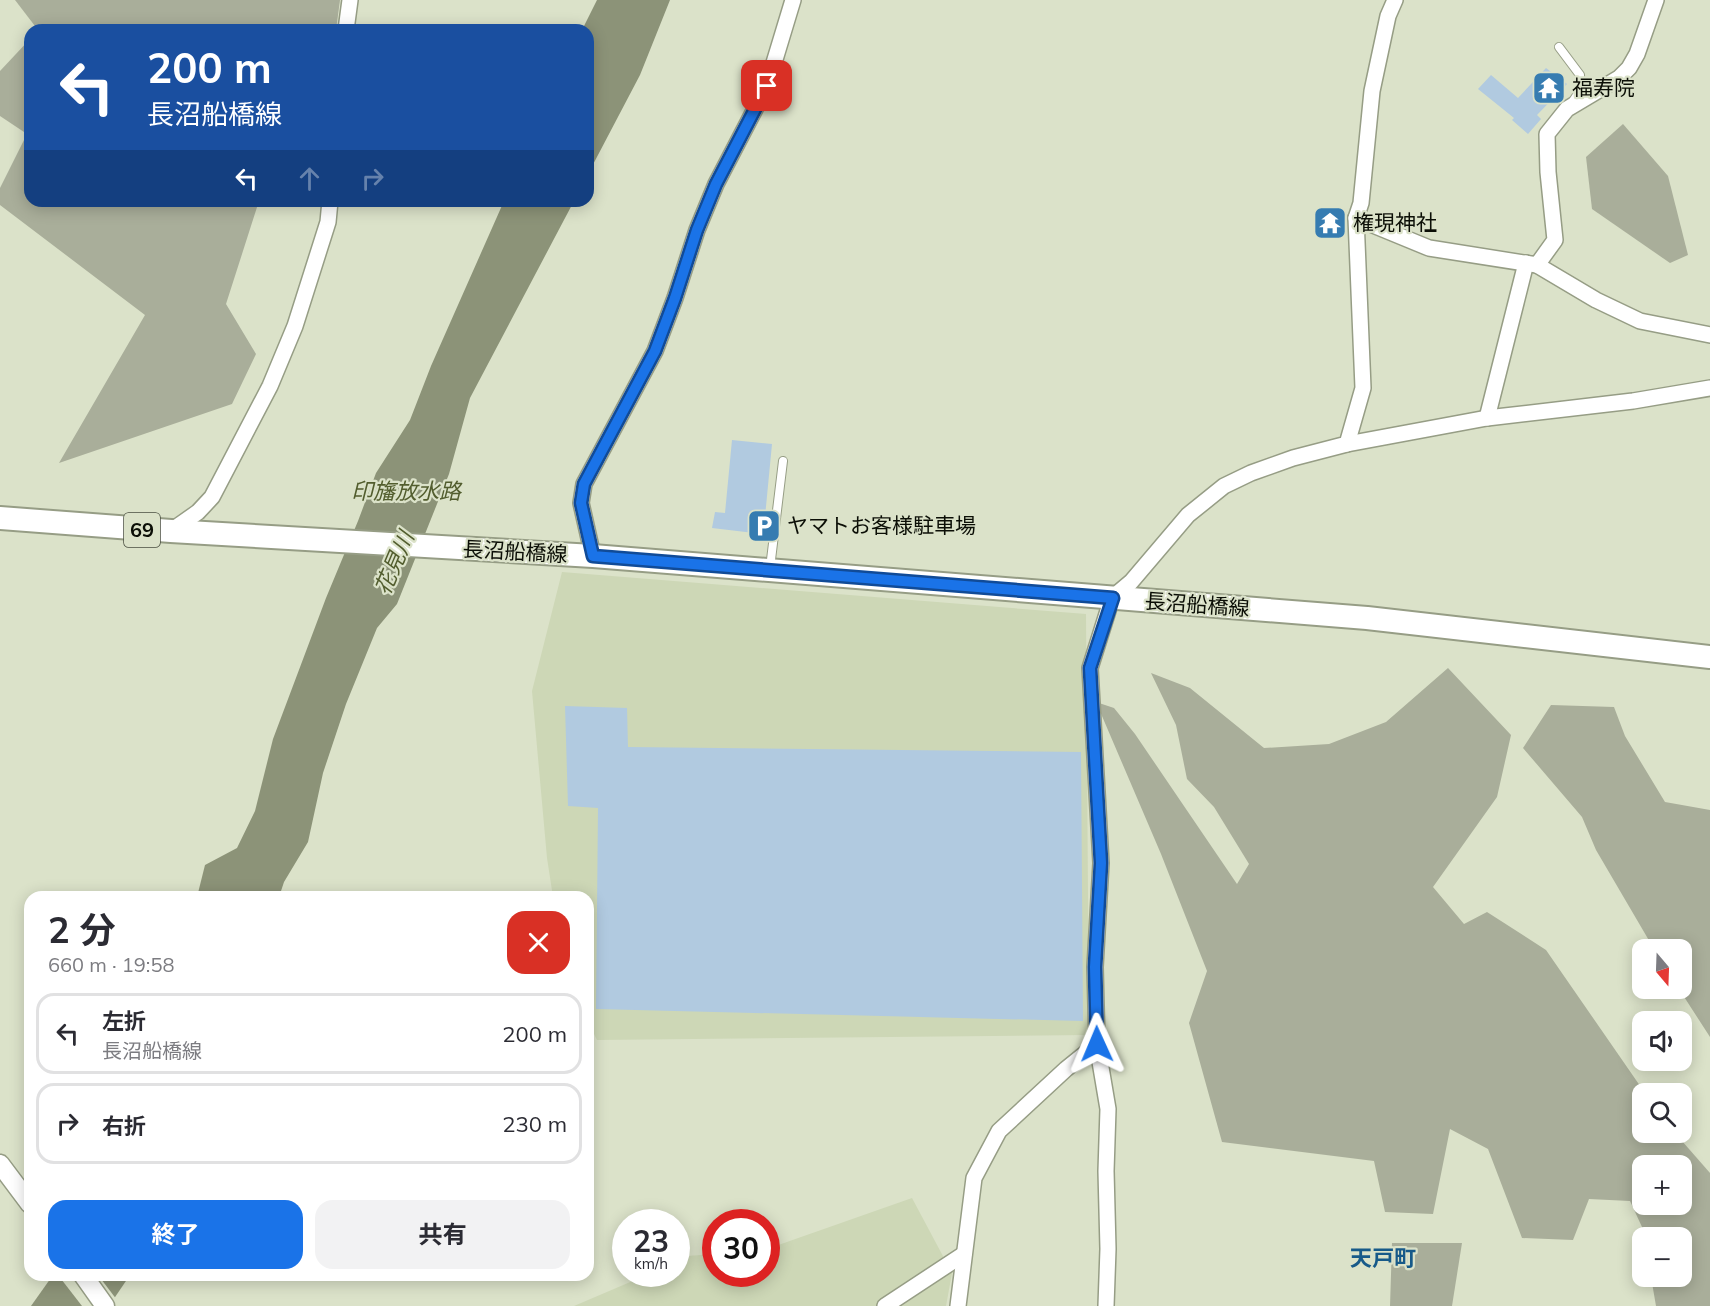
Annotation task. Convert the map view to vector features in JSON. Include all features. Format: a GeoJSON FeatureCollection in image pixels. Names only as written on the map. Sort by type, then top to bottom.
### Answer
{"type":"FeatureCollection","features":[{"type":"Feature","properties":{"kind":"main road","name":"長沼船橋線"},"geometry":{"type":"LineString","coordinates":[[0,518],[171,531],[593,556],[1367,618],[1710,657]]}},
{"type":"Feature","properties":{"kind":"street"},"geometry":{"type":"LineString","coordinates":[[347,24],[350,0]]}},
{"type":"Feature","properties":{"kind":"street"},"geometry":{"type":"LineString","coordinates":[[593,556],[581,503],[584,484],[655,351],[697,230],[716,184],[767,86],[793,0]]}},
{"type":"Feature","properties":{"kind":"street"},"geometry":{"type":"LineString","coordinates":[[1347,444],[1363,388],[1356,218],[1361,203],[1372,91],[1388,16],[1395,0]]}},
{"type":"Feature","properties":{"kind":"street"},"geometry":{"type":"LineString","coordinates":[[1487,418],[1531,264],[1555,240],[1547,134],[1567,109],[1619,78],[1629,68],[1637,54],[1656,0]]}},
{"type":"Feature","properties":{"kind":"street"},"geometry":{"type":"LineString","coordinates":[[171,531],[198,512],[212,497],[270,386],[298,316],[328,222],[329,207]]}},
{"type":"Feature","properties":{"kind":"street"},"geometry":{"type":"LineString","coordinates":[[1356,218],[1429,248],[1531,264],[1640,321],[1710,335]]}},
{"type":"Feature","properties":{"kind":"street"},"geometry":{"type":"LineString","coordinates":[[1106,1306],[1108,1109],[1097,1044],[1095,967],[1101,863],[1090,668],[1113,598],[1131,582],[1188,515],[1224,486],[1251,472],[1282,461],[1347,444],[1487,418],[1633,401],[1710,388]]}},
{"type":"Feature","properties":{"kind":"street"},"geometry":{"type":"LineString","coordinates":[[958,1306],[974,1178],[999,1131],[1066,1069],[1097,1044]]}},
{"type":"Feature","properties":{"kind":"street"},"geometry":{"type":"LineString","coordinates":[[0,1164],[24,1195]]}},
{"type":"Feature","properties":{"kind":"street"},"geometry":{"type":"LineString","coordinates":[[885,1306],[964,1254]]}},
{"type":"Feature","properties":{"kind":"street"},"geometry":{"type":"LineString","coordinates":[[86,1281],[105,1306]]}},
{"type":"Feature","properties":{"kind":"lane"},"geometry":{"type":"LineString","coordinates":[[1559,47],[1580,75],[1581,89],[1567,109]]}},
{"type":"Feature","properties":{"kind":"lane"},"geometry":{"type":"LineString","coordinates":[[770,570],[783,461]]}},
{"type":"Feature","properties":{"kind":"shaded area"},"geometry":{"type":"Polygon","coordinates":[[[15,0],[340,0],[337,24],[33,24],[15,0]]]}},
{"type":"Feature","properties":{"kind":"shaded area"},"geometry":{"type":"Polygon","coordinates":[[[24,45],[24,132],[0,116],[0,71],[24,45]]]}},
{"type":"Feature","properties":{"kind":"shaded area"},"geometry":{"type":"Polygon","coordinates":[[[1623,124],[1668,176],[1688,255],[1670,263],[1592,209],[1586,157],[1623,124]]]}},
{"type":"Feature","properties":{"kind":"shaded area"},"geometry":{"type":"Polygon","coordinates":[[[24,140],[24,207],[257,207],[226,304],[256,354],[232,404],[59,463],[145,315],[0,205],[0,188],[24,140]]]}},
{"type":"Feature","properties":{"kind":"shaded area"},"geometry":{"type":"Polygon","coordinates":[[[562,572],[1086,614],[1089,1035],[597,1040],[594,1034],[594,891],[552,891],[532,691],[562,572]]]}},
{"type":"Feature","properties":{"kind":"shaded area"},"geometry":{"type":"Polygon","coordinates":[[[1448,668],[1511,735],[1497,797],[1433,887],[1464,924],[1487,912],[1546,950],[1638,1083],[1632,1083],[1632,1143],[1684,1143],[1710,1173],[1710,1306],[1656,1306],[1653,1287],[1692,1287],[1692,1227],[1642,1227],[1636,1215],[1692,1215],[1692,1155],[1632,1155],[1632,1205],[1630,1201],[1589,1199],[1573,1240],[1522,1238],[1488,1149],[1450,1129],[1433,1214],[1385,1212],[1374,1161],[1222,1142],[1189,1023],[1207,971],[1161,854],[1096,702],[1114,708],[1135,734],[1237,884],[1249,864],[1214,807],[1187,779],[1176,725],[1151,673],[1190,688],[1264,748],[1329,744],[1386,722],[1448,668]]]}},
{"type":"Feature","properties":{"kind":"shaded area"},"geometry":{"type":"Polygon","coordinates":[[[1551,705],[1614,707],[1625,736],[1665,802],[1710,810],[1710,1037],[1685,999],[1692,999],[1692,939],[1648,939],[1596,850],[1582,817],[1523,748],[1551,705]]]}},
{"type":"Feature","properties":{"kind":"shaded area"},"geometry":{"type":"Polygon","coordinates":[[[912,1198],[952,1273],[946,1306],[574,1306],[619,1287],[690,1287],[690,1256],[702,1255],[702,1287],[780,1287],[780,1244],[912,1198]]]}},
{"type":"Feature","properties":{"kind":"shaded area"},"geometry":{"type":"Polygon","coordinates":[[[1392,1243],[1462,1243],[1452,1306],[1390,1306],[1392,1243]]]}},
{"type":"Feature","properties":{"kind":"water"},"geometry":{"type":"Polygon","coordinates":[[[597,0],[670,0],[640,75],[594,163],[594,24],[585,24],[597,0]]]}},
{"type":"Feature","properties":{"kind":"water","name":"印旛放水路"},"geometry":{"type":"Polygon","coordinates":[[[501,207],[571,207],[470,398],[449,474],[397,604],[377,628],[346,704],[323,773],[308,842],[281,891],[198,891],[205,865],[237,848],[255,811],[273,739],[326,598],[376,473],[410,420],[431,366],[501,207]]]}},
{"type":"Feature","properties":{"kind":"water"},"geometry":{"type":"Polygon","coordinates":[[[49,1281],[126,1281],[109,1306],[31,1306],[49,1281]]]}},
{"type":"Feature","properties":{"kind":"pier"},"geometry":{"type":"Polygon","coordinates":[[[63,1281],[103,1281],[117,1300],[112,1306],[82,1306],[63,1281]]]}},
{"type":"Feature","properties":{"kind":"building"},"geometry":{"type":"Polygon","coordinates":[[[1546,68],[1567,84],[1537,115],[1541,119],[1528,134],[1512,120],[1514,118],[1478,89],[1491,75],[1518,98],[1546,68]]]}},
{"type":"Feature","properties":{"kind":"building"},"geometry":{"type":"Polygon","coordinates":[[[732,440],[772,444],[765,517],[755,516],[754,533],[712,528],[715,512],[725,513],[732,440]]]}},
{"type":"Feature","properties":{"kind":"building"},"geometry":{"type":"Polygon","coordinates":[[[565,706],[627,708],[628,747],[1081,752],[1083,1021],[596,1009],[598,808],[568,806],[565,706]]]}},
{"type":"Feature","properties":{"kind":"place","name":"福寿院"},"geometry":{"type":"Point","coordinates":[1549,88]}},
{"type":"Feature","properties":{"kind":"place","name":"権現神社"},"geometry":{"type":"Point","coordinates":[1330,223]}},
{"type":"Feature","properties":{"kind":"place","name":"ヤマトお客様駐車場"},"geometry":{"type":"Point","coordinates":[764,526]}},
{"type":"Feature","properties":{"kind":"district","name":"天戸町"},"geometry":{"type":"Point","coordinates":[1383,1258]}},
{"type":"Feature","properties":{"kind":"route"},"geometry":{"type":"LineString","coordinates":[[767,86],[716,184],[697,230],[655,351],[584,484],[581,503],[593,556],[1113,598],[1090,668],[1101,863],[1095,967],[1097,1044]]}},
{"type":"Feature","properties":{"kind":"water label","name":"花見川"},"geometry":{"type":"Point","coordinates":[394,563]}}]}
